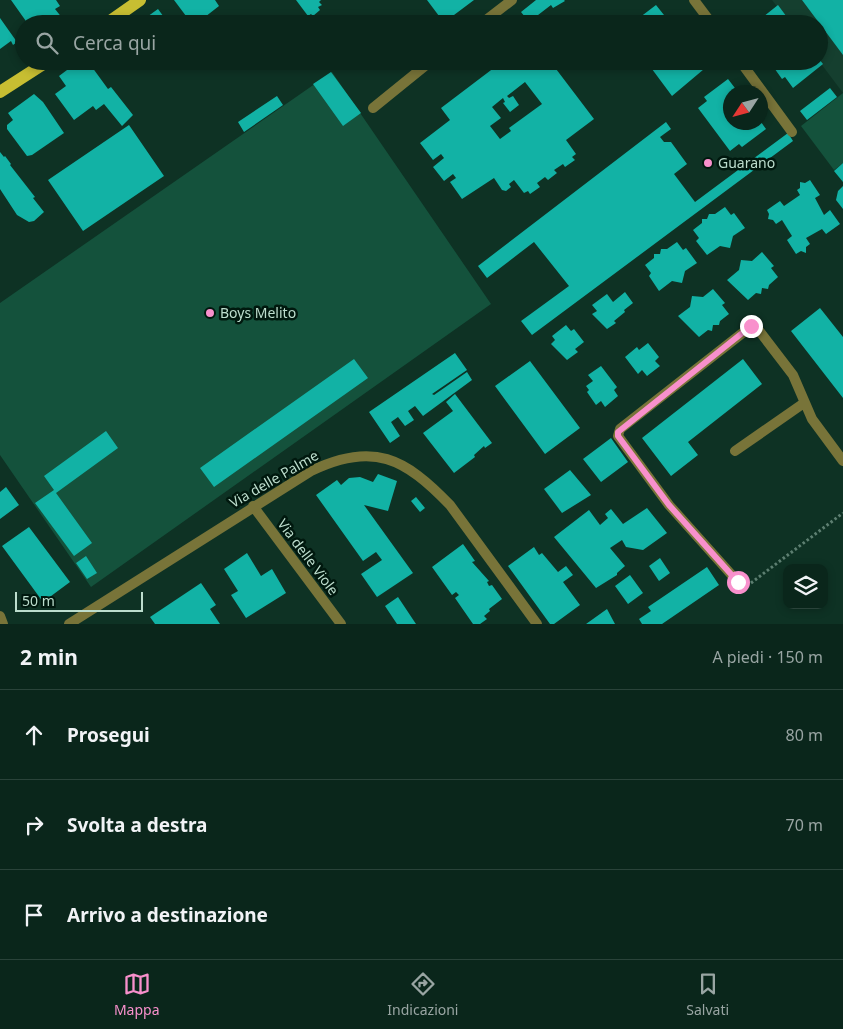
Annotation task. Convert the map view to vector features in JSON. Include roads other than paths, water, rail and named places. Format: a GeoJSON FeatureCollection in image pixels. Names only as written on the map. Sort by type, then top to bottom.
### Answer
{"type":"FeatureCollection","features":[{"type":"Feature","properties":{"kind":"main road"},"geometry":{"type":"LineString","coordinates":[[119,15],[140,0]]}},
{"type":"Feature","properties":{"kind":"main road"},"geometry":{"type":"LineString","coordinates":[[0,92],[34,70]]}},
{"type":"Feature","properties":{"kind":"street"},"geometry":{"type":"LineString","coordinates":[[493,15],[512,0]]}},
{"type":"Feature","properties":{"kind":"street"},"geometry":{"type":"LineString","coordinates":[[694,0],[705,15]]}},
{"type":"Feature","properties":{"kind":"street"},"geometry":{"type":"LineString","coordinates":[[373,108],[420,70]]}},
{"type":"Feature","properties":{"kind":"street"},"geometry":{"type":"LineString","coordinates":[[747,70],[792,132]]}},
{"type":"Feature","properties":{"kind":"street"},"geometry":{"type":"LineString","coordinates":[[738,582],[669,505],[618,436],[618,432],[754,324],[792,375],[815,424],[843,461]]}},
{"type":"Feature","properties":{"kind":"street"},"geometry":{"type":"LineString","coordinates":[[735,451],[804,403]]}},
{"type":"Feature","properties":{"kind":"street","name":"Via delle Palme"},"geometry":{"type":"LineString","coordinates":[[69,624],[311,470],[331,462],[365,455],[391,460],[422,479],[450,506],[537,624]]}},
{"type":"Feature","properties":{"kind":"street","name":"Via delle Viole"},"geometry":{"type":"LineString","coordinates":[[253,506],[341,624]]}},
{"type":"Feature","properties":{"kind":"street"},"geometry":{"type":"LineString","coordinates":[[0,616],[3,624]]}},
{"type":"Feature","properties":{"kind":"place","name":"Guarano"},"geometry":{"type":"Point","coordinates":[708,163]}},
{"type":"Feature","properties":{"kind":"place","name":"Boys Melito"},"geometry":{"type":"Point","coordinates":[210,313]}}]}
